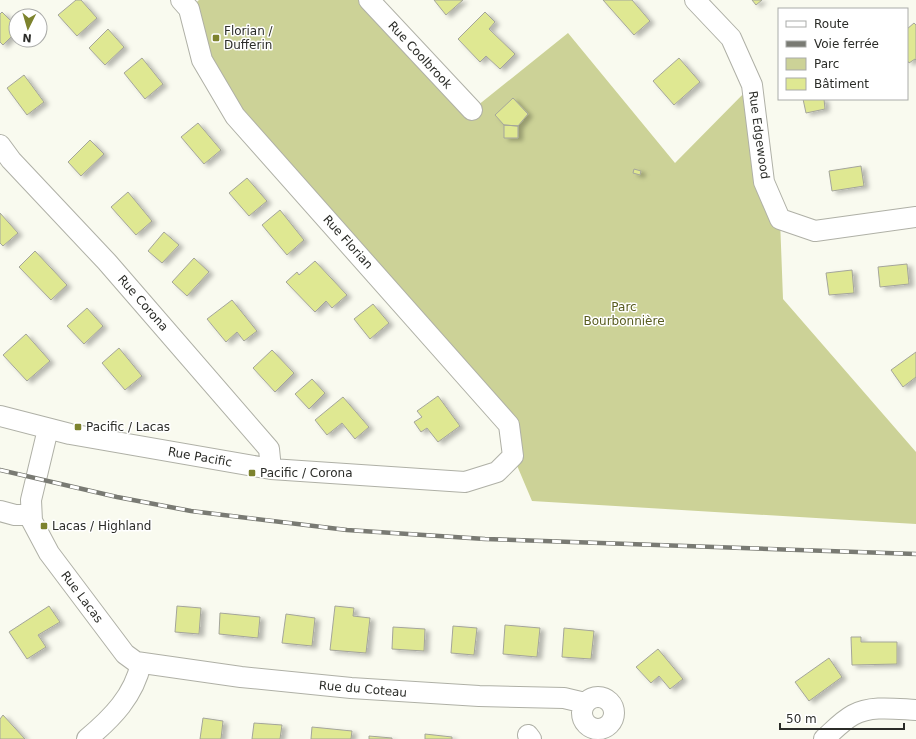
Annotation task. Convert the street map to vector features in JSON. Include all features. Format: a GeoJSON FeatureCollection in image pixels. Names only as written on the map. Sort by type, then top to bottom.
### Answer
{"type":"FeatureCollection","features":[{"type":"Feature","properties":{"kind":"street","name":"Rue Coolbrook"},"geometry":{"type":"LineString","coordinates":[[369,0],[472,110]]}},
{"type":"Feature","properties":{"kind":"street","name":"Rue Edgewood"},"geometry":{"type":"LineString","coordinates":[[695,0],[731,38],[752,85],[764,182],[780,219],[815,231],[916,217]]}},
{"type":"Feature","properties":{"kind":"street","name":"Rue Florian"},"geometry":{"type":"LineString","coordinates":[[190,3],[202,60],[235,116],[509,425],[513,456],[497,472]]}},
{"type":"Feature","properties":{"kind":"street","name":"Rue Corona"},"geometry":{"type":"LineString","coordinates":[[0,145],[12,160],[107,262],[269,449],[271,469]]}},
{"type":"Feature","properties":{"kind":"street","name":"Rue Pacific"},"geometry":{"type":"LineString","coordinates":[[0,416],[48,429],[271,469],[465,482],[497,472]]}},
{"type":"Feature","properties":{"kind":"street","name":"Rue Lacas"},"geometry":{"type":"LineString","coordinates":[[48,429],[32,493],[31,516],[37,534],[49,553],[125,654],[141,663]]}},
{"type":"Feature","properties":{"kind":"street"},"geometry":{"type":"LineString","coordinates":[[0,511],[15,515],[31,516]]}},
{"type":"Feature","properties":{"kind":"street"},"geometry":{"type":"LineString","coordinates":[[87,739],[115,712],[130,694],[138,677],[141,663]]}},
{"type":"Feature","properties":{"kind":"street","name":"Rue du Coteau"},"geometry":{"type":"LineString","coordinates":[[141,663],[241,677],[358,689],[479,696],[564,698],[585,703]]}},
{"type":"Feature","properties":{"kind":"street"},"geometry":{"type":"LineString","coordinates":[[824,739],[847,719],[860,712],[876,709],[916,710]]}},
{"type":"Feature","properties":{"kind":"green space","name":"Parc Bourbonnière"},"geometry":{"type":"Polygon","coordinates":[[[199,0],[369,0],[472,110],[568,33],[675,163],[752,85],[780,219],[783,299],[916,452],[916,524],[532,501],[513,456],[509,425],[235,116],[189,9],[199,0]]]}},
{"type":"Feature","properties":{"kind":"building"},"geometry":{"type":"Polygon","coordinates":[[[76,0],[81,0],[97,18],[77,36],[58,15],[76,0]]]}},
{"type":"Feature","properties":{"kind":"building"},"geometry":{"type":"Polygon","coordinates":[[[434,0],[463,0],[446,15],[434,0]]]}},
{"type":"Feature","properties":{"kind":"building"},"geometry":{"type":"Polygon","coordinates":[[[603,0],[632,0],[650,21],[634,35],[603,0]]]}},
{"type":"Feature","properties":{"kind":"building"},"geometry":{"type":"Polygon","coordinates":[[[752,0],[762,0],[756,5],[752,0]]]}},
{"type":"Feature","properties":{"kind":"building"},"geometry":{"type":"Polygon","coordinates":[[[2,12],[8,18],[8,40],[3,45],[0,42],[0,14],[2,12]]]}},
{"type":"Feature","properties":{"kind":"building"},"geometry":{"type":"Polygon","coordinates":[[[485,12],[495,22],[489,29],[515,54],[500,69],[486,56],[480,62],[458,39],[485,12]]]}},
{"type":"Feature","properties":{"kind":"building"},"geometry":{"type":"Polygon","coordinates":[[[914,23],[916,25],[916,60],[915,59],[909,63],[908,62],[908,28],[914,23]]]}},
{"type":"Feature","properties":{"kind":"building"},"geometry":{"type":"Polygon","coordinates":[[[108,29],[124,47],[105,65],[89,48],[108,29]]]}},
{"type":"Feature","properties":{"kind":"building"},"geometry":{"type":"Polygon","coordinates":[[[142,58],[163,84],[145,99],[124,73],[142,58]]]}},
{"type":"Feature","properties":{"kind":"building"},"geometry":{"type":"Polygon","coordinates":[[[679,58],[700,82],[674,105],[653,81],[679,58]]]}},
{"type":"Feature","properties":{"kind":"building"},"geometry":{"type":"Polygon","coordinates":[[[24,75],[44,102],[27,115],[7,88],[24,75]]]}},
{"type":"Feature","properties":{"kind":"building"},"geometry":{"type":"Polygon","coordinates":[[[513,98],[528,114],[518,126],[504,125],[495,115],[513,98]]]}},
{"type":"Feature","properties":{"kind":"building"},"geometry":{"type":"Polygon","coordinates":[[[803,100],[824,100],[825,109],[806,113],[803,100]]]}},
{"type":"Feature","properties":{"kind":"building"},"geometry":{"type":"Polygon","coordinates":[[[198,123],[221,150],[204,164],[181,137],[198,123]]]}},
{"type":"Feature","properties":{"kind":"building"},"geometry":{"type":"Polygon","coordinates":[[[504,125],[518,126],[518,138],[504,138],[504,125]]]}},
{"type":"Feature","properties":{"kind":"building"},"geometry":{"type":"Polygon","coordinates":[[[90,140],[104,154],[81,176],[68,162],[90,140]]]}},
{"type":"Feature","properties":{"kind":"building"},"geometry":{"type":"Polygon","coordinates":[[[861,166],[864,186],[832,191],[829,171],[861,166]]]}},
{"type":"Feature","properties":{"kind":"building"},"geometry":{"type":"Polygon","coordinates":[[[634,169],[641,171],[640,175],[633,173],[634,169]]]}},
{"type":"Feature","properties":{"kind":"building"},"geometry":{"type":"Polygon","coordinates":[[[247,178],[267,201],[249,216],[229,193],[247,178]]]}},
{"type":"Feature","properties":{"kind":"building"},"geometry":{"type":"Polygon","coordinates":[[[128,192],[152,221],[136,235],[111,207],[128,192]]]}},
{"type":"Feature","properties":{"kind":"building"},"geometry":{"type":"Polygon","coordinates":[[[280,210],[304,240],[287,255],[262,225],[280,210]]]}},
{"type":"Feature","properties":{"kind":"building"},"geometry":{"type":"Polygon","coordinates":[[[0,213],[18,233],[3,246],[0,243],[0,213]]]}},
{"type":"Feature","properties":{"kind":"building"},"geometry":{"type":"Polygon","coordinates":[[[164,232],[179,245],[162,263],[148,251],[164,232]]]}},
{"type":"Feature","properties":{"kind":"building"},"geometry":{"type":"Polygon","coordinates":[[[35,251],[67,285],[51,300],[19,267],[35,251]]]}},
{"type":"Feature","properties":{"kind":"building"},"geometry":{"type":"Polygon","coordinates":[[[194,258],[209,272],[187,296],[172,282],[194,258]]]}},
{"type":"Feature","properties":{"kind":"building"},"geometry":{"type":"Polygon","coordinates":[[[315,261],[347,295],[332,308],[326,301],[315,312],[286,282],[297,272],[299,275],[315,261]]]}},
{"type":"Feature","properties":{"kind":"building"},"geometry":{"type":"Polygon","coordinates":[[[907,264],[909,284],[880,287],[878,267],[907,264]]]}},
{"type":"Feature","properties":{"kind":"building"},"geometry":{"type":"Polygon","coordinates":[[[852,270],[854,293],[829,295],[826,273],[852,270]]]}},
{"type":"Feature","properties":{"kind":"building"},"geometry":{"type":"Polygon","coordinates":[[[232,300],[257,331],[244,341],[237,332],[226,342],[207,319],[232,300]]]}},
{"type":"Feature","properties":{"kind":"building"},"geometry":{"type":"Polygon","coordinates":[[[373,304],[389,323],[370,339],[354,319],[373,304]]]}},
{"type":"Feature","properties":{"kind":"building"},"geometry":{"type":"Polygon","coordinates":[[[87,308],[103,326],[84,344],[67,326],[87,308]]]}},
{"type":"Feature","properties":{"kind":"building"},"geometry":{"type":"Polygon","coordinates":[[[26,334],[50,361],[27,381],[3,355],[26,334]]]}},
{"type":"Feature","properties":{"kind":"building"},"geometry":{"type":"Polygon","coordinates":[[[119,348],[142,376],[125,390],[102,363],[119,348]]]}},
{"type":"Feature","properties":{"kind":"building"},"geometry":{"type":"Polygon","coordinates":[[[272,350],[294,373],[275,392],[253,368],[272,350]]]}},
{"type":"Feature","properties":{"kind":"building"},"geometry":{"type":"Polygon","coordinates":[[[916,352],[916,377],[903,387],[891,370],[916,352]]]}},
{"type":"Feature","properties":{"kind":"building"},"geometry":{"type":"Polygon","coordinates":[[[312,379],[325,393],[309,409],[295,394],[312,379]]]}},
{"type":"Feature","properties":{"kind":"building"},"geometry":{"type":"Polygon","coordinates":[[[438,396],[460,426],[438,442],[427,428],[421,432],[414,422],[422,417],[417,411],[438,396]]]}},
{"type":"Feature","properties":{"kind":"building"},"geometry":{"type":"Polygon","coordinates":[[[343,397],[369,427],[355,439],[342,423],[327,435],[315,420],[343,397]]]}},
{"type":"Feature","properties":{"kind":"building"},"geometry":{"type":"Polygon","coordinates":[[[49,606],[60,622],[38,635],[46,647],[27,659],[9,632],[49,606]]]}},
{"type":"Feature","properties":{"kind":"building"},"geometry":{"type":"Polygon","coordinates":[[[177,606],[201,608],[199,634],[175,632],[177,606]]]}},
{"type":"Feature","properties":{"kind":"building"},"geometry":{"type":"Polygon","coordinates":[[[335,606],[354,608],[353,616],[370,618],[366,653],[330,650],[335,606]]]}},
{"type":"Feature","properties":{"kind":"building"},"geometry":{"type":"Polygon","coordinates":[[[220,613],[260,617],[258,638],[219,634],[220,613]]]}},
{"type":"Feature","properties":{"kind":"building"},"geometry":{"type":"Polygon","coordinates":[[[286,614],[315,618],[312,646],[282,643],[286,614]]]}},
{"type":"Feature","properties":{"kind":"building"},"geometry":{"type":"Polygon","coordinates":[[[505,625],[540,628],[537,657],[503,654],[505,625]]]}},
{"type":"Feature","properties":{"kind":"building"},"geometry":{"type":"Polygon","coordinates":[[[453,626],[477,628],[474,655],[451,653],[453,626]]]}},
{"type":"Feature","properties":{"kind":"building"},"geometry":{"type":"Polygon","coordinates":[[[393,627],[425,629],[424,651],[392,649],[393,627]]]}},
{"type":"Feature","properties":{"kind":"building"},"geometry":{"type":"Polygon","coordinates":[[[564,628],[594,631],[591,659],[562,657],[564,628]]]}},
{"type":"Feature","properties":{"kind":"building"},"geometry":{"type":"Polygon","coordinates":[[[851,637],[861,637],[861,642],[897,642],[897,664],[852,665],[851,637]]]}},
{"type":"Feature","properties":{"kind":"building"},"geometry":{"type":"Polygon","coordinates":[[[658,649],[683,679],[670,689],[659,676],[651,683],[636,667],[658,649]]]}},
{"type":"Feature","properties":{"kind":"building"},"geometry":{"type":"Polygon","coordinates":[[[829,658],[842,677],[809,701],[795,682],[829,658]]]}},
{"type":"Feature","properties":{"kind":"building"},"geometry":{"type":"Polygon","coordinates":[[[3,715],[25,739],[0,739],[0,719],[3,715]]]}},
{"type":"Feature","properties":{"kind":"building"},"geometry":{"type":"Polygon","coordinates":[[[203,718],[223,721],[221,739],[200,739],[203,718]]]}},
{"type":"Feature","properties":{"kind":"building"},"geometry":{"type":"Polygon","coordinates":[[[254,723],[282,725],[280,739],[252,739],[254,723]]]}},
{"type":"Feature","properties":{"kind":"building"},"geometry":{"type":"Polygon","coordinates":[[[312,727],[352,731],[351,739],[311,739],[312,727]]]}},
{"type":"Feature","properties":{"kind":"building"},"geometry":{"type":"Polygon","coordinates":[[[425,734],[452,737],[452,739],[425,739],[425,734]]]}},
{"type":"Feature","properties":{"kind":"building"},"geometry":{"type":"Polygon","coordinates":[[[369,736],[392,738],[392,739],[369,739],[369,736]]]}},
{"type":"Feature","properties":{"kind":"railway"},"geometry":{"type":"LineString","coordinates":[[0,470],[117,497],[191,511],[347,530],[485,539],[916,554]]}},
{"type":"Feature","properties":{"kind":"place","name":"Florian / Dufferin"},"geometry":{"type":"Point","coordinates":[216,38]}},
{"type":"Feature","properties":{"kind":"place","name":"Pacific / Lacas"},"geometry":{"type":"Point","coordinates":[78,427]}},
{"type":"Feature","properties":{"kind":"place","name":"Pacific / Corona"},"geometry":{"type":"Point","coordinates":[252,473]}},
{"type":"Feature","properties":{"kind":"place","name":"Lacas / Highland"},"geometry":{"type":"Point","coordinates":[44,526]}}]}
